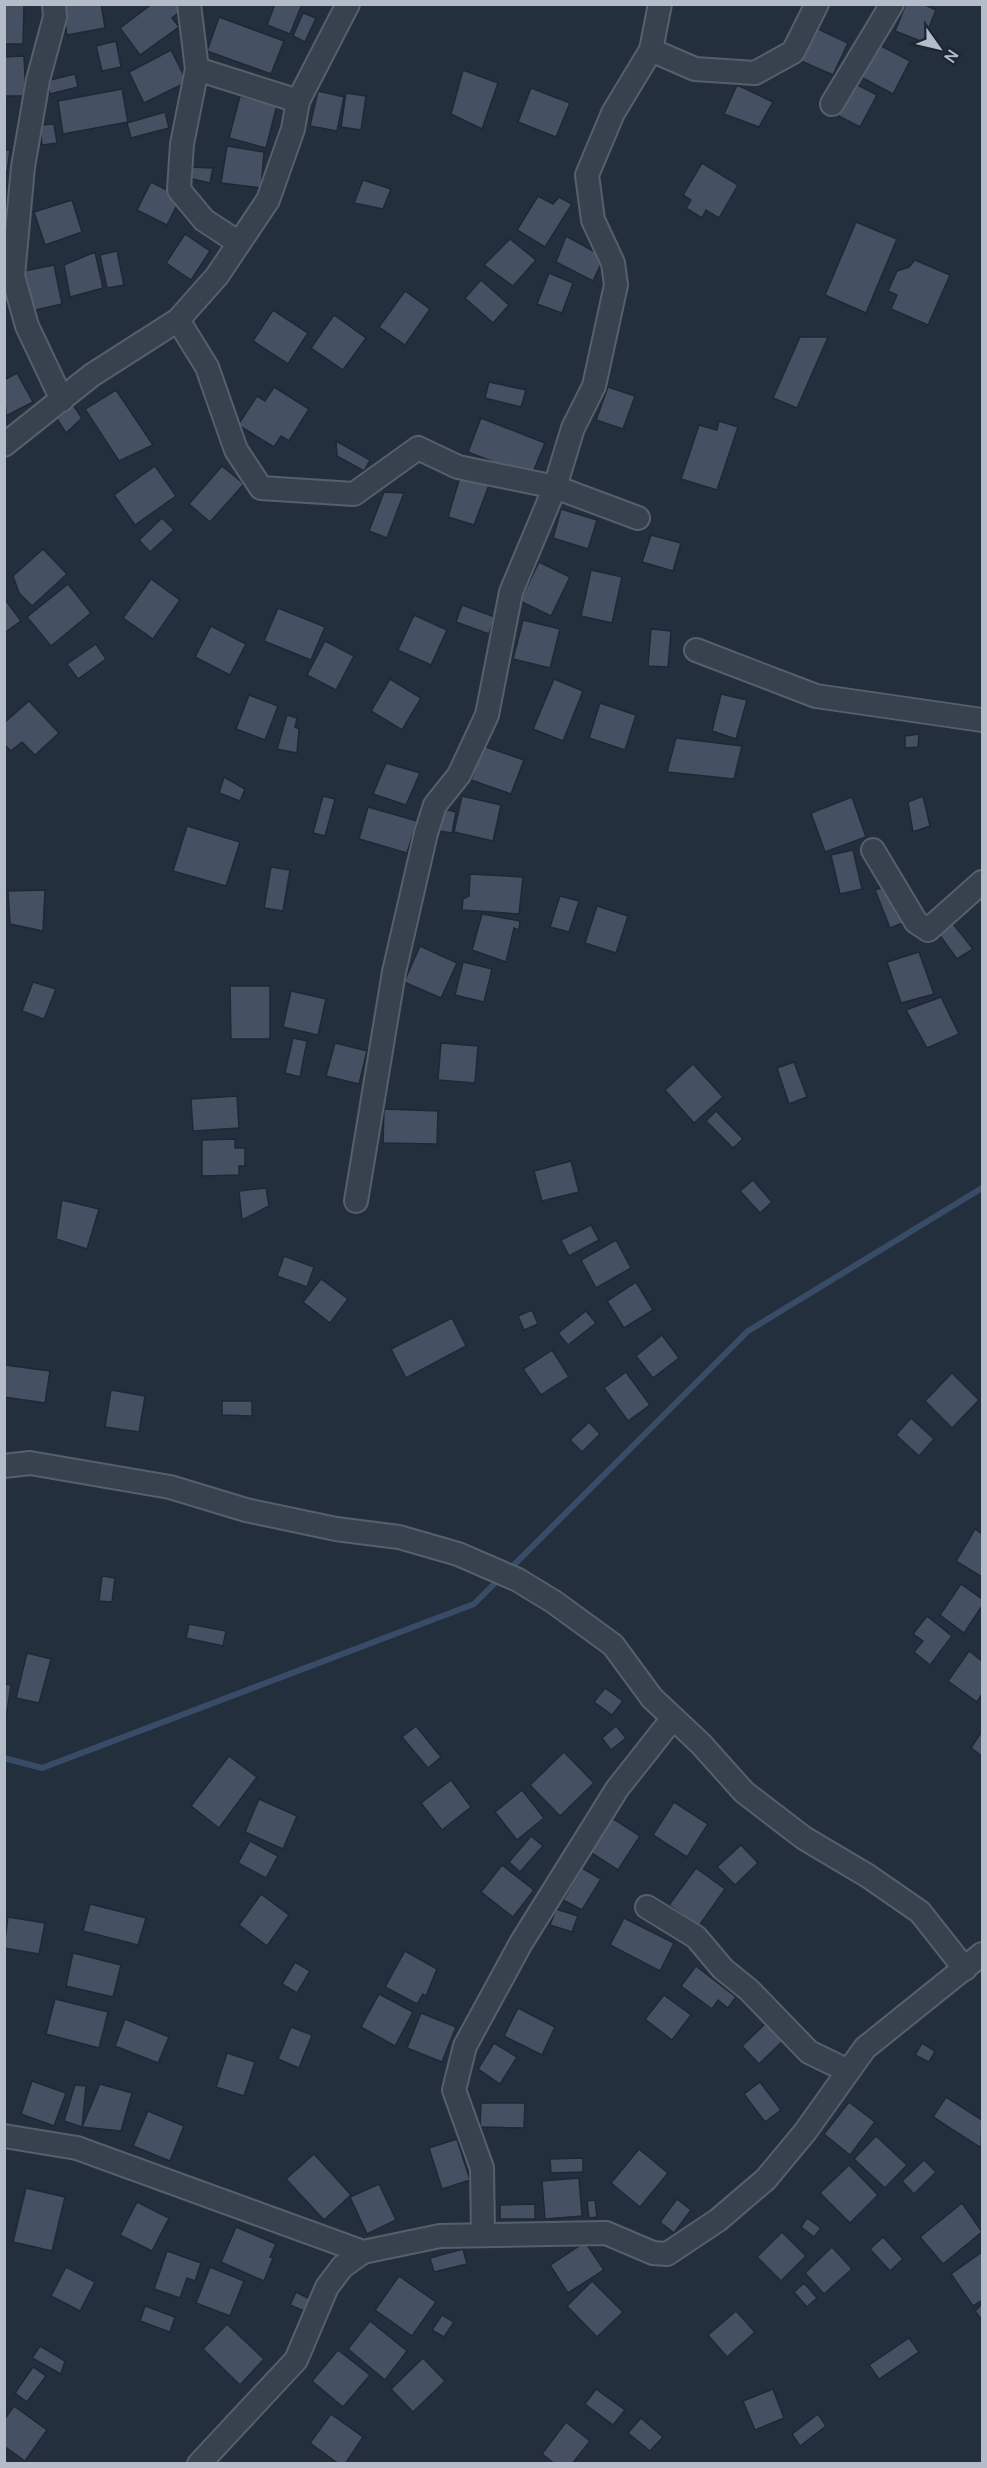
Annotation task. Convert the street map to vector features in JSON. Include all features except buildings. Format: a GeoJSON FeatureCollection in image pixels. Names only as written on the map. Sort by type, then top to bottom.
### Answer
{"type":"FeatureCollection","features":[{"type":"Feature","properties":{"kind":"street"},"geometry":{"type":"LineString","coordinates":[[54,4],[55,16],[38,80],[23,167],[13,276],[27,326],[62,400]]}},
{"type":"Feature","properties":{"kind":"street"},"geometry":{"type":"LineString","coordinates":[[189,4],[197,69],[182,144],[179,189],[204,220],[239,243]]}},
{"type":"Feature","properties":{"kind":"street"},"geometry":{"type":"LineString","coordinates":[[4,445],[92,375],[178,320],[218,276],[268,200],[292,129],[298,101],[348,4]]}},
{"type":"Feature","properties":{"kind":"street"},"geometry":{"type":"LineString","coordinates":[[356,1201],[394,972],[426,833],[435,805],[459,775],[487,715],[511,592],[555,487],[573,428],[594,386],[616,285],[613,263],[593,220],[587,175],[613,112],[651,50],[660,4]]}},
{"type":"Feature","properties":{"kind":"street"},"geometry":{"type":"LineString","coordinates":[[651,50],[695,69],[755,73],[793,52],[817,4]]}},
{"type":"Feature","properties":{"kind":"street"},"geometry":{"type":"LineString","coordinates":[[832,104],[892,4]]}},
{"type":"Feature","properties":{"kind":"street"},"geometry":{"type":"LineString","coordinates":[[197,69],[298,101]]}},
{"type":"Feature","properties":{"kind":"street"},"geometry":{"type":"LineString","coordinates":[[178,320],[207,367],[236,450],[261,488],[354,494],[418,448],[458,467],[555,487],[638,518]]}},
{"type":"Feature","properties":{"kind":"street"},"geometry":{"type":"LineString","coordinates":[[696,650],[816,696],[982,720]]}},
{"type":"Feature","properties":{"kind":"street"},"geometry":{"type":"LineString","coordinates":[[873,850],[916,922],[928,930],[982,882]]}},
{"type":"Feature","properties":{"kind":"street"},"geometry":{"type":"LineString","coordinates":[[4,1466],[30,1463],[170,1487],[246,1510],[336,1528],[399,1537],[458,1554],[518,1580],[554,1602],[612,1645],[652,1698],[744,1792],[804,1838],[868,1875],[920,1912],[965,1969]]}},
{"type":"Feature","properties":{"kind":"street"},"geometry":{"type":"LineString","coordinates":[[483,2234],[482,2168],[454,2090],[465,2046],[520,1943],[617,1789],[673,1718]]}},
{"type":"Feature","properties":{"kind":"street"},"geometry":{"type":"LineString","coordinates":[[647,1907],[696,1937],[723,1969],[749,1990],[809,2052],[848,2071]]}},
{"type":"Feature","properties":{"kind":"street"},"geometry":{"type":"LineString","coordinates":[[199,2463],[296,2360],[327,2287],[342,2267],[363,2252],[441,2236],[606,2233],[653,2253],[667,2254],[692,2240],[766,2179],[805,2132],[865,2048],[982,1954]]}},
{"type":"Feature","properties":{"kind":"street"},"geometry":{"type":"LineString","coordinates":[[4,2136],[78,2148],[363,2252]]}},
{"type":"Feature","properties":{"kind":"waterway"},"geometry":{"type":"LineString","coordinates":[[509,1570],[748,1331],[982,1188]]}},
{"type":"Feature","properties":{"kind":"waterway"},"geometry":{"type":"LineString","coordinates":[[4,1758],[42,1768],[474,1604],[501,1577]]}}]}
